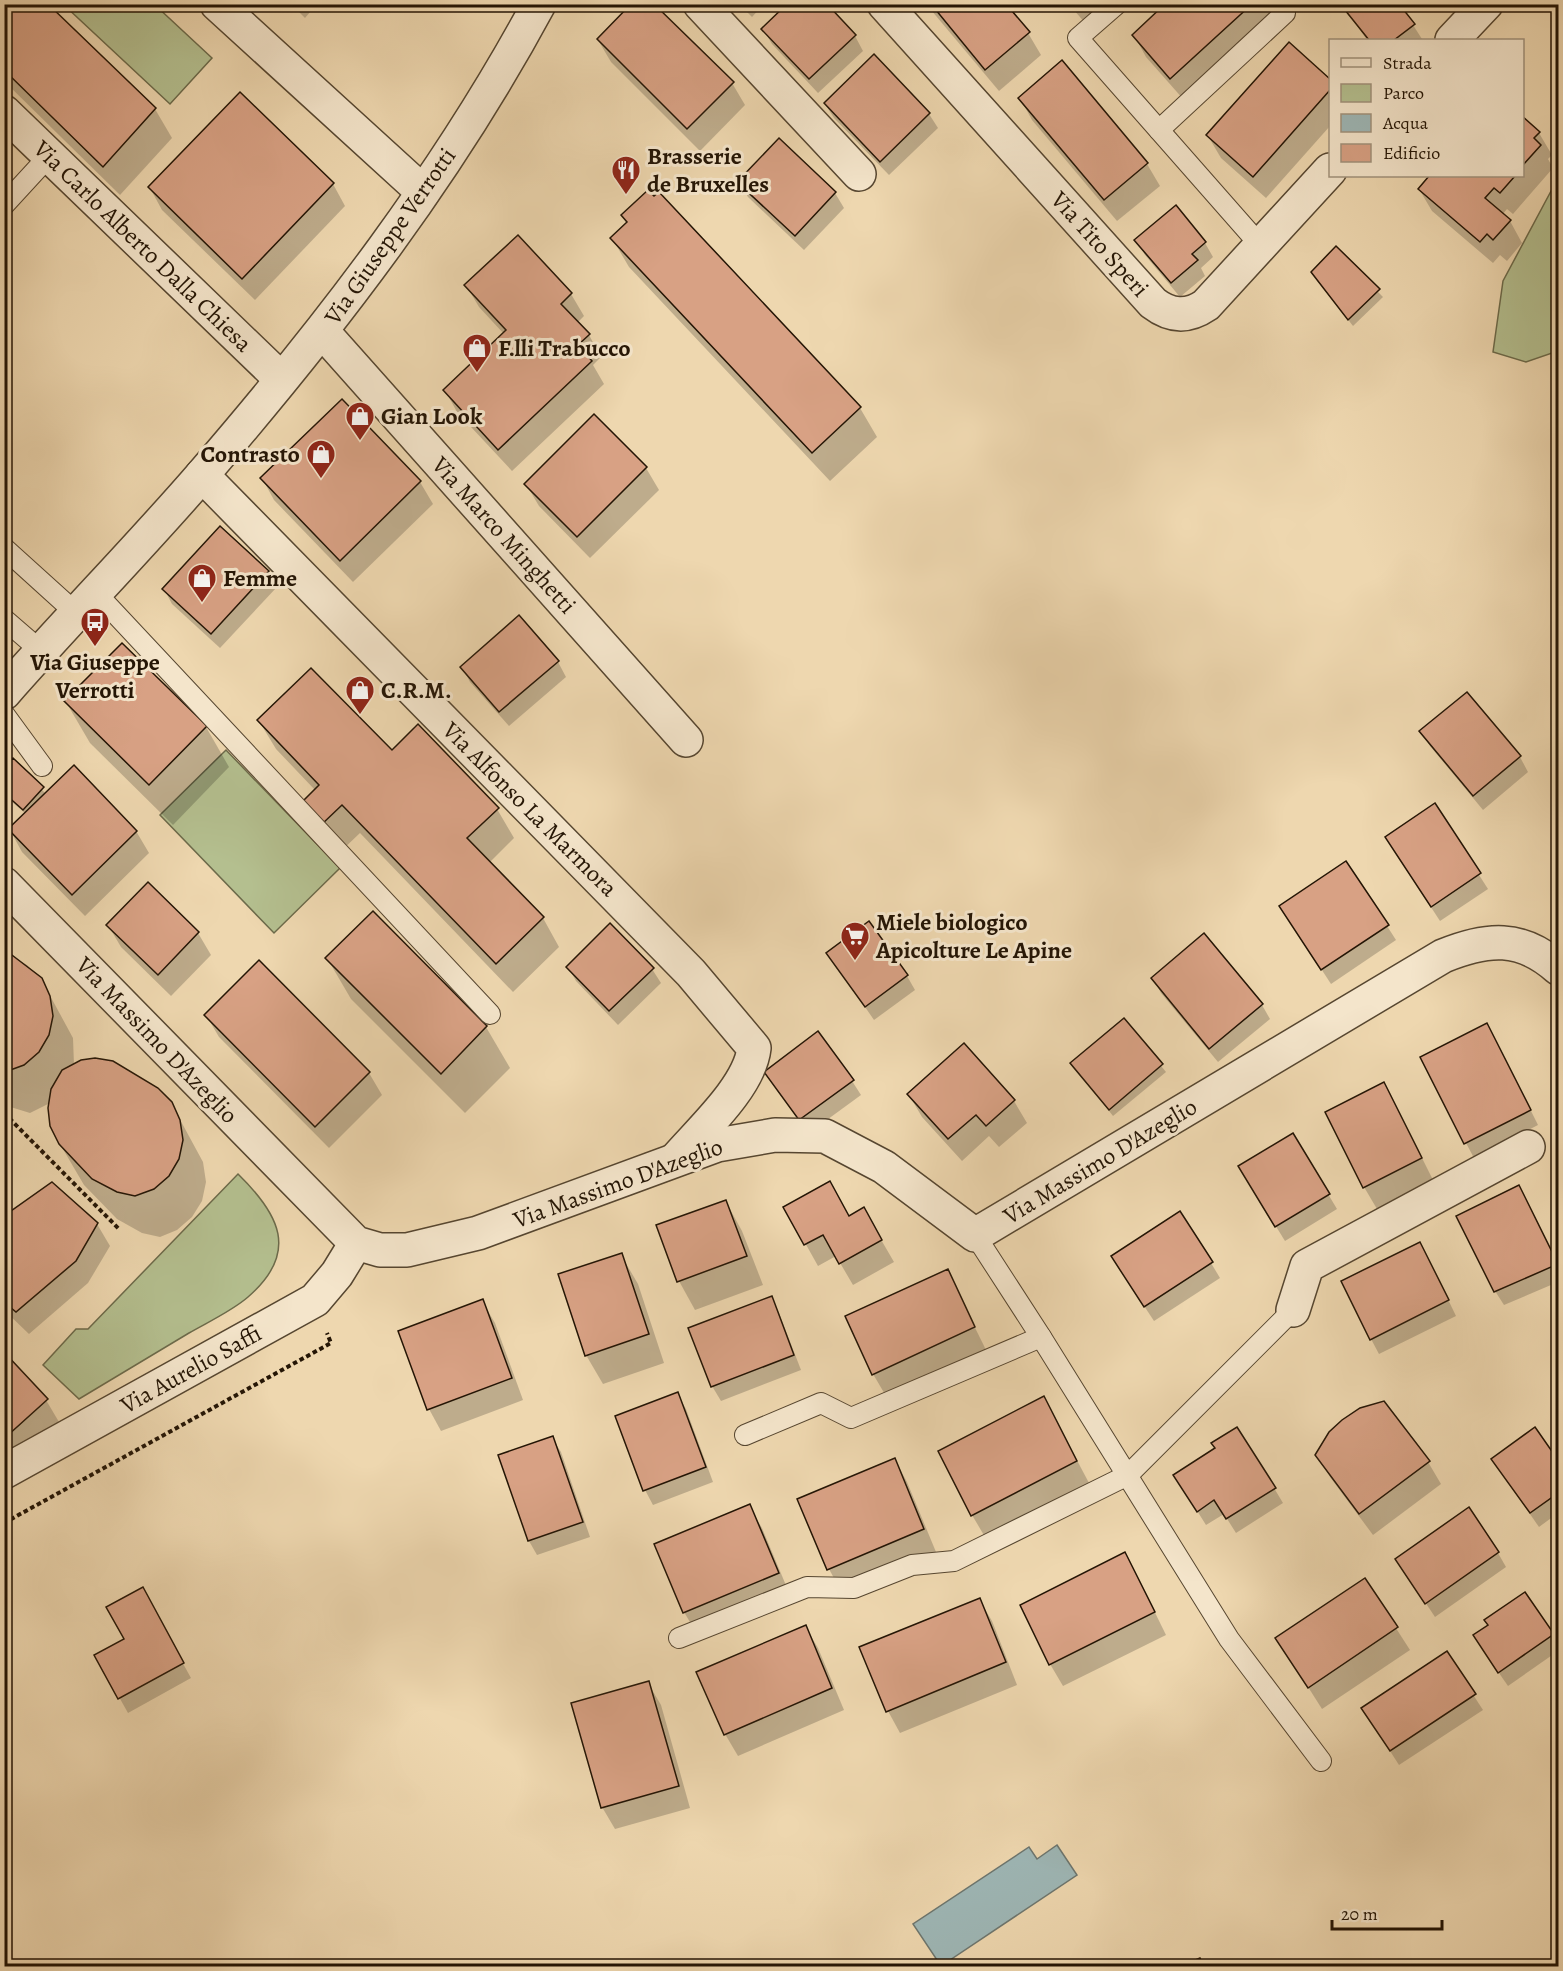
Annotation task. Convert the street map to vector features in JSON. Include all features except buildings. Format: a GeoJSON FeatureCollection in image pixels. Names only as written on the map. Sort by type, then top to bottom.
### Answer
{"type":"FeatureCollection","features":[{"type":"Feature","properties":{"kind":"street"},"geometry":{"type":"LineString","coordinates":[[217,4],[423,192]]}},
{"type":"Feature","properties":{"kind":"street","name":"Via Giuseppe Verrotti"},"geometry":{"type":"LineString","coordinates":[[4,693],[202,475],[322,331],[423,192],[476,112],[538,4]]}},
{"type":"Feature","properties":{"kind":"street"},"geometry":{"type":"LineString","coordinates":[[700,4],[859,174]]}},
{"type":"Feature","properties":{"kind":"street","name":"Via Tito Speri"},"geometry":{"type":"LineString","coordinates":[[884,4],[1160,308],[1179,315],[1199,309],[1329,171]]}},
{"type":"Feature","properties":{"kind":"street"},"geometry":{"type":"LineString","coordinates":[[1453,39],[1486,4]]}},
{"type":"Feature","properties":{"kind":"street","name":"Via Carlo Alberto Dalla Chiesa"},"geometry":{"type":"LineString","coordinates":[[4,111],[281,380]]}},
{"type":"Feature","properties":{"kind":"street","name":"Via Marco Minghetti"},"geometry":{"type":"LineString","coordinates":[[322,331],[686,740]]}},
{"type":"Feature","properties":{"kind":"street","name":"Via Alfonso La Marmora"},"geometry":{"type":"LineString","coordinates":[[202,475],[691,973],[754,1048],[753,1062],[745,1078],[674,1161]]}},
{"type":"Feature","properties":{"kind":"street","name":"Via Massimo D'Azeglio"},"geometry":{"type":"LineString","coordinates":[[4,884],[356,1243],[380,1250],[407,1250],[477,1233],[717,1145],[775,1135],[825,1136],[884,1167],[975,1235],[1443,956],[1475,945],[1502,942],[1539,952],[1558,968]]}},
{"type":"Feature","properties":{"kind":"street"},"geometry":{"type":"LineString","coordinates":[[1293,1310],[1307,1266],[1528,1147]]}},
{"type":"Feature","properties":{"kind":"street","name":"Via Aurelio Saffi"},"geometry":{"type":"LineString","coordinates":[[4,1472],[315,1300],[337,1274],[356,1243]]}},
{"type":"Feature","properties":{"kind":"lane"},"geometry":{"type":"LineString","coordinates":[[1116,4],[1078,38],[1260,245]]}},
{"type":"Feature","properties":{"kind":"lane"},"geometry":{"type":"LineString","coordinates":[[1159,130],[1285,13]]}},
{"type":"Feature","properties":{"kind":"lane"},"geometry":{"type":"LineString","coordinates":[[4,205],[49,156]]}},
{"type":"Feature","properties":{"kind":"lane"},"geometry":{"type":"LineString","coordinates":[[4,548],[86,604],[490,1014]]}},
{"type":"Feature","properties":{"kind":"lane"},"geometry":{"type":"LineString","coordinates":[[4,619],[42,651]]}},
{"type":"Feature","properties":{"kind":"lane"},"geometry":{"type":"LineString","coordinates":[[4,714],[42,766]]}},
{"type":"Feature","properties":{"kind":"lane"},"geometry":{"type":"LineString","coordinates":[[975,1235],[1229,1639],[1321,1761]]}},
{"type":"Feature","properties":{"kind":"lane"},"geometry":{"type":"LineString","coordinates":[[679,1638],[807,1587],[854,1588],[912,1565],[954,1561],[1128,1475],[1293,1310]]}},
{"type":"Feature","properties":{"kind":"lane"},"geometry":{"type":"LineString","coordinates":[[745,1435],[821,1403],[851,1418],[1041,1337]]}},
{"type":"Feature","properties":{"kind":"path"},"geometry":{"type":"LineString","coordinates":[[4,1113],[120,1230]]}},
{"type":"Feature","properties":{"kind":"path"},"geometry":{"type":"LineString","coordinates":[[4,1523],[331,1343],[315,1300]]}},
{"type":"Feature","properties":{"kind":"green space"},"geometry":{"type":"Polygon","coordinates":[[[64,5],[155,5],[212,58],[170,104],[64,5]]]}},
{"type":"Feature","properties":{"kind":"green space"},"geometry":{"type":"Polygon","coordinates":[[[1558,57],[1558,145],[1554,74],[1558,57]]]}},
{"type":"Feature","properties":{"kind":"green space"},"geometry":{"type":"Polygon","coordinates":[[[1558,178],[1558,351],[1526,362],[1493,352],[1503,281],[1558,178]]]}},
{"type":"Feature","properties":{"kind":"green space"},"geometry":{"type":"Polygon","coordinates":[[[226,750],[340,868],[274,933],[160,815],[226,750]]]}},
{"type":"Feature","properties":{"kind":"green space"},"geometry":{"type":"Polygon","coordinates":[[[238,1174],[264,1204],[273,1219],[278,1234],[278,1249],[274,1264],[264,1280],[235,1307],[79,1399],[43,1365],[76,1329],[88,1329],[238,1174]]]}},
{"type":"Feature","properties":{"kind":"water"},"geometry":{"type":"Polygon","coordinates":[[[1057,1845],[1077,1875],[941,1966],[913,1924],[1029,1847],[1037,1859],[1057,1845]]]}},
{"type":"Feature","properties":{"kind":"place","name":"Brasserie de Bruxelles"},"geometry":{"type":"Point","coordinates":[626,196]}},
{"type":"Feature","properties":{"kind":"place","name":"F.lli Trabucco"},"geometry":{"type":"Point","coordinates":[477,374]}},
{"type":"Feature","properties":{"kind":"place","name":"Gian Look"},"geometry":{"type":"Point","coordinates":[360,442]}},
{"type":"Feature","properties":{"kind":"place","name":"Contrasto"},"geometry":{"type":"Point","coordinates":[321,480]}},
{"type":"Feature","properties":{"kind":"place","name":"Femme"},"geometry":{"type":"Point","coordinates":[202,604]}},
{"type":"Feature","properties":{"kind":"place","name":"Via Giuseppe Verrotti"},"geometry":{"type":"Point","coordinates":[95,648]}},
{"type":"Feature","properties":{"kind":"place","name":"C.R.M."},"geometry":{"type":"Point","coordinates":[360,716]}},
{"type":"Feature","properties":{"kind":"place","name":"Miele biologico Apicolture Le Apine"},"geometry":{"type":"Point","coordinates":[855,962]}}]}
